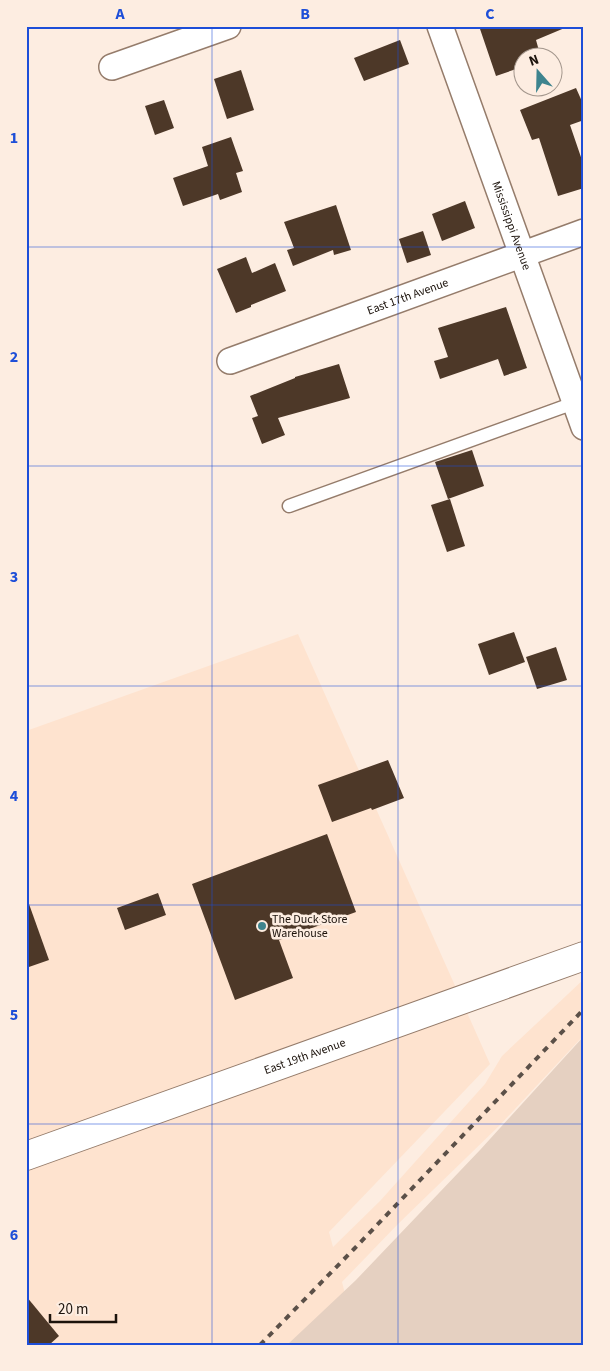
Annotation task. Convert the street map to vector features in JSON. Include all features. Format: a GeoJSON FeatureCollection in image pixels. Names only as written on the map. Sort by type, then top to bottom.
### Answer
{"type":"FeatureCollection","features":[{"type":"Feature","properties":{"kind":"street"},"geometry":{"type":"LineString","coordinates":[[112,67],[228,26]]}},
{"type":"Feature","properties":{"kind":"street","name":"Mississippi Avenue"},"geometry":{"type":"LineString","coordinates":[[440,26],[584,427]]}},
{"type":"Feature","properties":{"kind":"street","name":"East 17th Avenue"},"geometry":{"type":"LineString","coordinates":[[230,361],[584,232]]}},
{"type":"Feature","properties":{"kind":"street","name":"East 19th Avenue"},"geometry":{"type":"LineString","coordinates":[[26,1156],[584,956]]}},
{"type":"Feature","properties":{"kind":"lane"},"geometry":{"type":"LineString","coordinates":[[289,506],[574,403]]}},
{"type":"Feature","properties":{"kind":"shaded area"},"geometry":{"type":"Polygon","coordinates":[[[298,634],[490,1064],[329,1232],[333,1247],[380,1201],[485,1084],[502,1056],[584,979],[584,1035],[500,1125],[398,1224],[342,1282],[358,1345],[26,1345],[26,731],[298,634]]]}},
{"type":"Feature","properties":{"kind":"shaded area"},"geometry":{"type":"Polygon","coordinates":[[[584,1036],[584,1345],[287,1345],[356,1280],[480,1150],[584,1036]]]}},
{"type":"Feature","properties":{"kind":"building"},"geometry":{"type":"Polygon","coordinates":[[[479,26],[567,27],[536,40],[538,48],[512,48],[512,70],[496,76],[479,26]]]}},
{"type":"Feature","properties":{"kind":"building"},"geometry":{"type":"Polygon","coordinates":[[[400,40],[409,64],[364,81],[354,58],[400,40]]]}},
{"type":"Feature","properties":{"kind":"building"},"geometry":{"type":"Polygon","coordinates":[[[241,70],[254,110],[227,119],[214,79],[241,70]]]}},
{"type":"Feature","properties":{"kind":"building"},"geometry":{"type":"Polygon","coordinates":[[[576,88],[584,106],[584,120],[570,125],[584,166],[584,188],[558,196],[539,138],[532,140],[520,110],[551,98],[562,98],[562,94],[576,88]]]}},
{"type":"Feature","properties":{"kind":"building"},"geometry":{"type":"Polygon","coordinates":[[[164,100],[174,128],[155,135],[145,106],[164,100]]]}},
{"type":"Feature","properties":{"kind":"building"},"geometry":{"type":"Polygon","coordinates":[[[231,137],[243,171],[236,173],[242,192],[220,200],[218,194],[183,206],[173,178],[208,166],[202,147],[231,137]]]}},
{"type":"Feature","properties":{"kind":"building"},"geometry":{"type":"Polygon","coordinates":[[[465,201],[475,228],[442,241],[432,214],[465,201]]]}},
{"type":"Feature","properties":{"kind":"building"},"geometry":{"type":"Polygon","coordinates":[[[336,205],[351,250],[334,255],[333,250],[293,266],[287,250],[294,248],[284,222],[336,205]]]}},
{"type":"Feature","properties":{"kind":"building"},"geometry":{"type":"Polygon","coordinates":[[[423,231],[431,255],[407,263],[399,239],[423,231]]]}},
{"type":"Feature","properties":{"kind":"building"},"geometry":{"type":"Polygon","coordinates":[[[246,257],[252,273],[275,263],[286,291],[236,313],[217,269],[246,257]]]}},
{"type":"Feature","properties":{"kind":"building"},"geometry":{"type":"Polygon","coordinates":[[[506,307],[527,368],[504,376],[498,359],[440,379],[434,361],[448,357],[438,328],[506,307]]]}},
{"type":"Feature","properties":{"kind":"building"},"geometry":{"type":"Polygon","coordinates":[[[339,364],[350,398],[278,418],[285,435],[262,444],[252,418],[258,416],[250,396],[295,377],[339,364]]]}},
{"type":"Feature","properties":{"kind":"building"},"geometry":{"type":"Polygon","coordinates":[[[472,450],[484,486],[448,499],[435,462],[472,450]]]}},
{"type":"Feature","properties":{"kind":"building"},"geometry":{"type":"Polygon","coordinates":[[[450,499],[465,546],[447,552],[431,505],[450,499]]]}},
{"type":"Feature","properties":{"kind":"building"},"geometry":{"type":"Polygon","coordinates":[[[514,632],[525,662],[489,675],[478,644],[514,632]]]}},
{"type":"Feature","properties":{"kind":"building"},"geometry":{"type":"Polygon","coordinates":[[[556,647],[567,680],[537,689],[526,657],[556,647]]]}},
{"type":"Feature","properties":{"kind":"building"},"geometry":{"type":"Polygon","coordinates":[[[388,760],[404,798],[332,822],[318,785],[388,760]]]}},
{"type":"Feature","properties":{"kind":"building","name":"The Duck Store Warehouse"},"geometry":{"type":"Polygon","coordinates":[[[327,834],[356,912],[279,940],[293,978],[235,1000],[192,884],[327,834]]]}},
{"type":"Feature","properties":{"kind":"building"},"geometry":{"type":"Polygon","coordinates":[[[158,893],[166,915],[125,930],[117,908],[158,893]]]}},
{"type":"Feature","properties":{"kind":"building"},"geometry":{"type":"Polygon","coordinates":[[[26,904],[29,904],[49,960],[26,968],[26,904]]]}},
{"type":"Feature","properties":{"kind":"building"},"geometry":{"type":"Polygon","coordinates":[[[26,1296],[59,1336],[49,1345],[26,1345],[26,1296]]]}},
{"type":"Feature","properties":{"kind":"railway"},"geometry":{"type":"LineString","coordinates":[[260,1345],[584,1009]]}},
{"type":"Feature","properties":{"kind":"place","name":"The Duck Store Warehouse"},"geometry":{"type":"Point","coordinates":[262,926]}}]}
